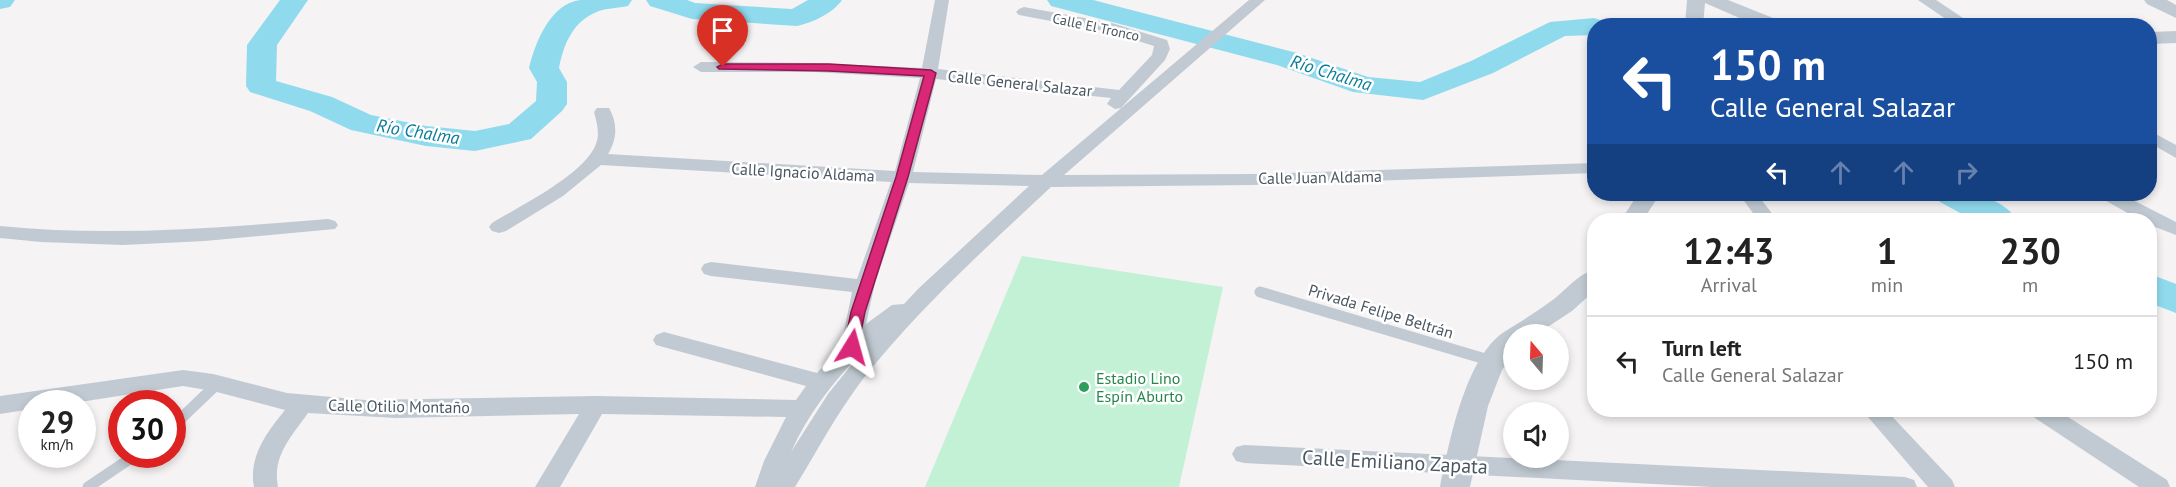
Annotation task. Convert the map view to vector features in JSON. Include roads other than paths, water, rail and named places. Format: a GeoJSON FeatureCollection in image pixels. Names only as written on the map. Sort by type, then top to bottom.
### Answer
{"type":"FeatureCollection","features":[{"type":"Feature","properties":{"kind":"street"},"geometry":{"type":"LineString","coordinates":[[852,347],[854,326],[902,177],[931,73],[942,0]]}},
{"type":"Feature","properties":{"kind":"street"},"geometry":{"type":"LineString","coordinates":[[782,487],[855,373],[925,294],[1046,181],[1258,0]]}},
{"type":"Feature","properties":{"kind":"street"},"geometry":{"type":"LineString","coordinates":[[1694,18],[1696,0]]}},
{"type":"Feature","properties":{"kind":"street"},"geometry":{"type":"LineString","coordinates":[[1712,0],[1756,18]]}},
{"type":"Feature","properties":{"kind":"street"},"geometry":{"type":"LineString","coordinates":[[1925,0],[1955,18]]}},
{"type":"Feature","properties":{"kind":"street"},"geometry":{"type":"LineString","coordinates":[[2153,0],[2176,12]]}},
{"type":"Feature","properties":{"kind":"street","name":"Calle El Tronco"},"geometry":{"type":"LineString","coordinates":[[1024,12],[1134,34],[1161,43],[1162,49],[1151,66],[1123,95]]}},
{"type":"Feature","properties":{"kind":"street"},"geometry":{"type":"LineString","coordinates":[[2157,38],[2176,37]]}},
{"type":"Feature","properties":{"kind":"street","name":"Calle General Salazar"},"geometry":{"type":"LineString","coordinates":[[701,67],[829,68],[931,73],[1123,95]]}},
{"type":"Feature","properties":{"kind":"street"},"geometry":{"type":"LineString","coordinates":[[1071,160],[1123,95]]}},
{"type":"Feature","properties":{"kind":"street"},"geometry":{"type":"LineString","coordinates":[[499,227],[553,194],[597,159],[604,147],[608,131],[603,112]]}},
{"type":"Feature","properties":{"kind":"street"},"geometry":{"type":"LineString","coordinates":[[2157,141],[2176,153]]}},
{"type":"Feature","properties":{"kind":"street","name":"Calle Ignacio Aldama"},"geometry":{"type":"LineString","coordinates":[[597,159],[902,177],[1046,181]]}},
{"type":"Feature","properties":{"kind":"street","name":"Calle Juan Aldama"},"geometry":{"type":"LineString","coordinates":[[1046,181],[1262,178],[1587,168]]}},
{"type":"Feature","properties":{"kind":"street"},"geometry":{"type":"LineString","coordinates":[[1753,201],[1763,213]]}},
{"type":"Feature","properties":{"kind":"street"},"geometry":{"type":"LineString","coordinates":[[2120,201],[2141,213]]}},
{"type":"Feature","properties":{"kind":"street"},"geometry":{"type":"LineString","coordinates":[[2157,221],[2176,229]]}},
{"type":"Feature","properties":{"kind":"street"},"geometry":{"type":"LineString","coordinates":[[0,232],[80,239],[127,239],[328,225]]}},
{"type":"Feature","properties":{"kind":"street"},"geometry":{"type":"LineString","coordinates":[[711,269],[866,286]]}},
{"type":"Feature","properties":{"kind":"street"},"geometry":{"type":"LineString","coordinates":[[1534,324],[1563,305],[1587,284]]}},
{"type":"Feature","properties":{"kind":"street"},"geometry":{"type":"LineString","coordinates":[[767,487],[783,445],[803,409],[822,382],[852,347],[886,319],[925,294]]}},
{"type":"Feature","properties":{"kind":"street"},"geometry":{"type":"LineString","coordinates":[[664,340],[822,382]]}},
{"type":"Feature","properties":{"kind":"street"},"geometry":{"type":"LineString","coordinates":[[1457,476],[1476,401],[1492,361],[1503,350]]}},
{"type":"Feature","properties":{"kind":"street","name":"Calle Otilio Montaño"},"geometry":{"type":"LineString","coordinates":[[0,405],[165,379],[201,379],[258,396],[302,404],[370,408],[596,405],[803,409]]}},
{"type":"Feature","properties":{"kind":"street"},"geometry":{"type":"LineString","coordinates":[[266,487],[263,468],[271,447],[302,404]]}},
{"type":"Feature","properties":{"kind":"street"},"geometry":{"type":"LineString","coordinates":[[547,487],[596,405]]}},
{"type":"Feature","properties":{"kind":"street"},"geometry":{"type":"LineString","coordinates":[[1879,417],[1943,487]]}},
{"type":"Feature","properties":{"kind":"street"},"geometry":{"type":"LineString","coordinates":[[2051,417],[2158,487]]}},
{"type":"Feature","properties":{"kind":"street","name":"Calle Emiliano Zapata"},"geometry":{"type":"LineString","coordinates":[[1245,454],[1457,476],[1905,487]]}},
{"type":"Feature","properties":{"kind":"lane","name":"Privada Felipe Beltrán"},"geometry":{"type":"LineString","coordinates":[[1260,292],[1492,361]]}},
{"type":"Feature","properties":{"kind":"lane"},"geometry":{"type":"LineString","coordinates":[[186,414],[218,384]]}},
{"type":"Feature","properties":{"kind":"lane"},"geometry":{"type":"LineString","coordinates":[[88,487],[116,468]]}},
{"type":"Feature","properties":{"kind":"waterway","name":"Río Chalma"},"geometry":{"type":"LineString","coordinates":[[294,0],[262,45],[261,86],[321,104],[362,123],[426,136],[475,141],[520,132],[551,104],[552,82],[544,68],[547,53],[559,28],[577,11],[589,5],[618,0]]}},
{"type":"Feature","properties":{"kind":"waterway","name":"Río Chalma"},"geometry":{"type":"LineString","coordinates":[[660,0],[692,11],[797,18],[828,0]]}},
{"type":"Feature","properties":{"kind":"waterway","name":"Río Chalma"},"geometry":{"type":"LineString","coordinates":[[1061,0],[1287,59],[1364,86],[1423,91],[1482,67],[1560,28],[1587,27]]}},
{"type":"Feature","properties":{"kind":"waterway","name":"Río Chalma"},"geometry":{"type":"LineString","coordinates":[[1965,201],[1986,213]]}},
{"type":"Feature","properties":{"kind":"waterway","name":"Río Chalma"},"geometry":{"type":"LineString","coordinates":[[2157,290],[2176,300]]}},
{"type":"Feature","properties":{"kind":"place","name":"Estadio Lino Espín Aburto"},"geometry":{"type":"Point","coordinates":[1084,387]}}]}
